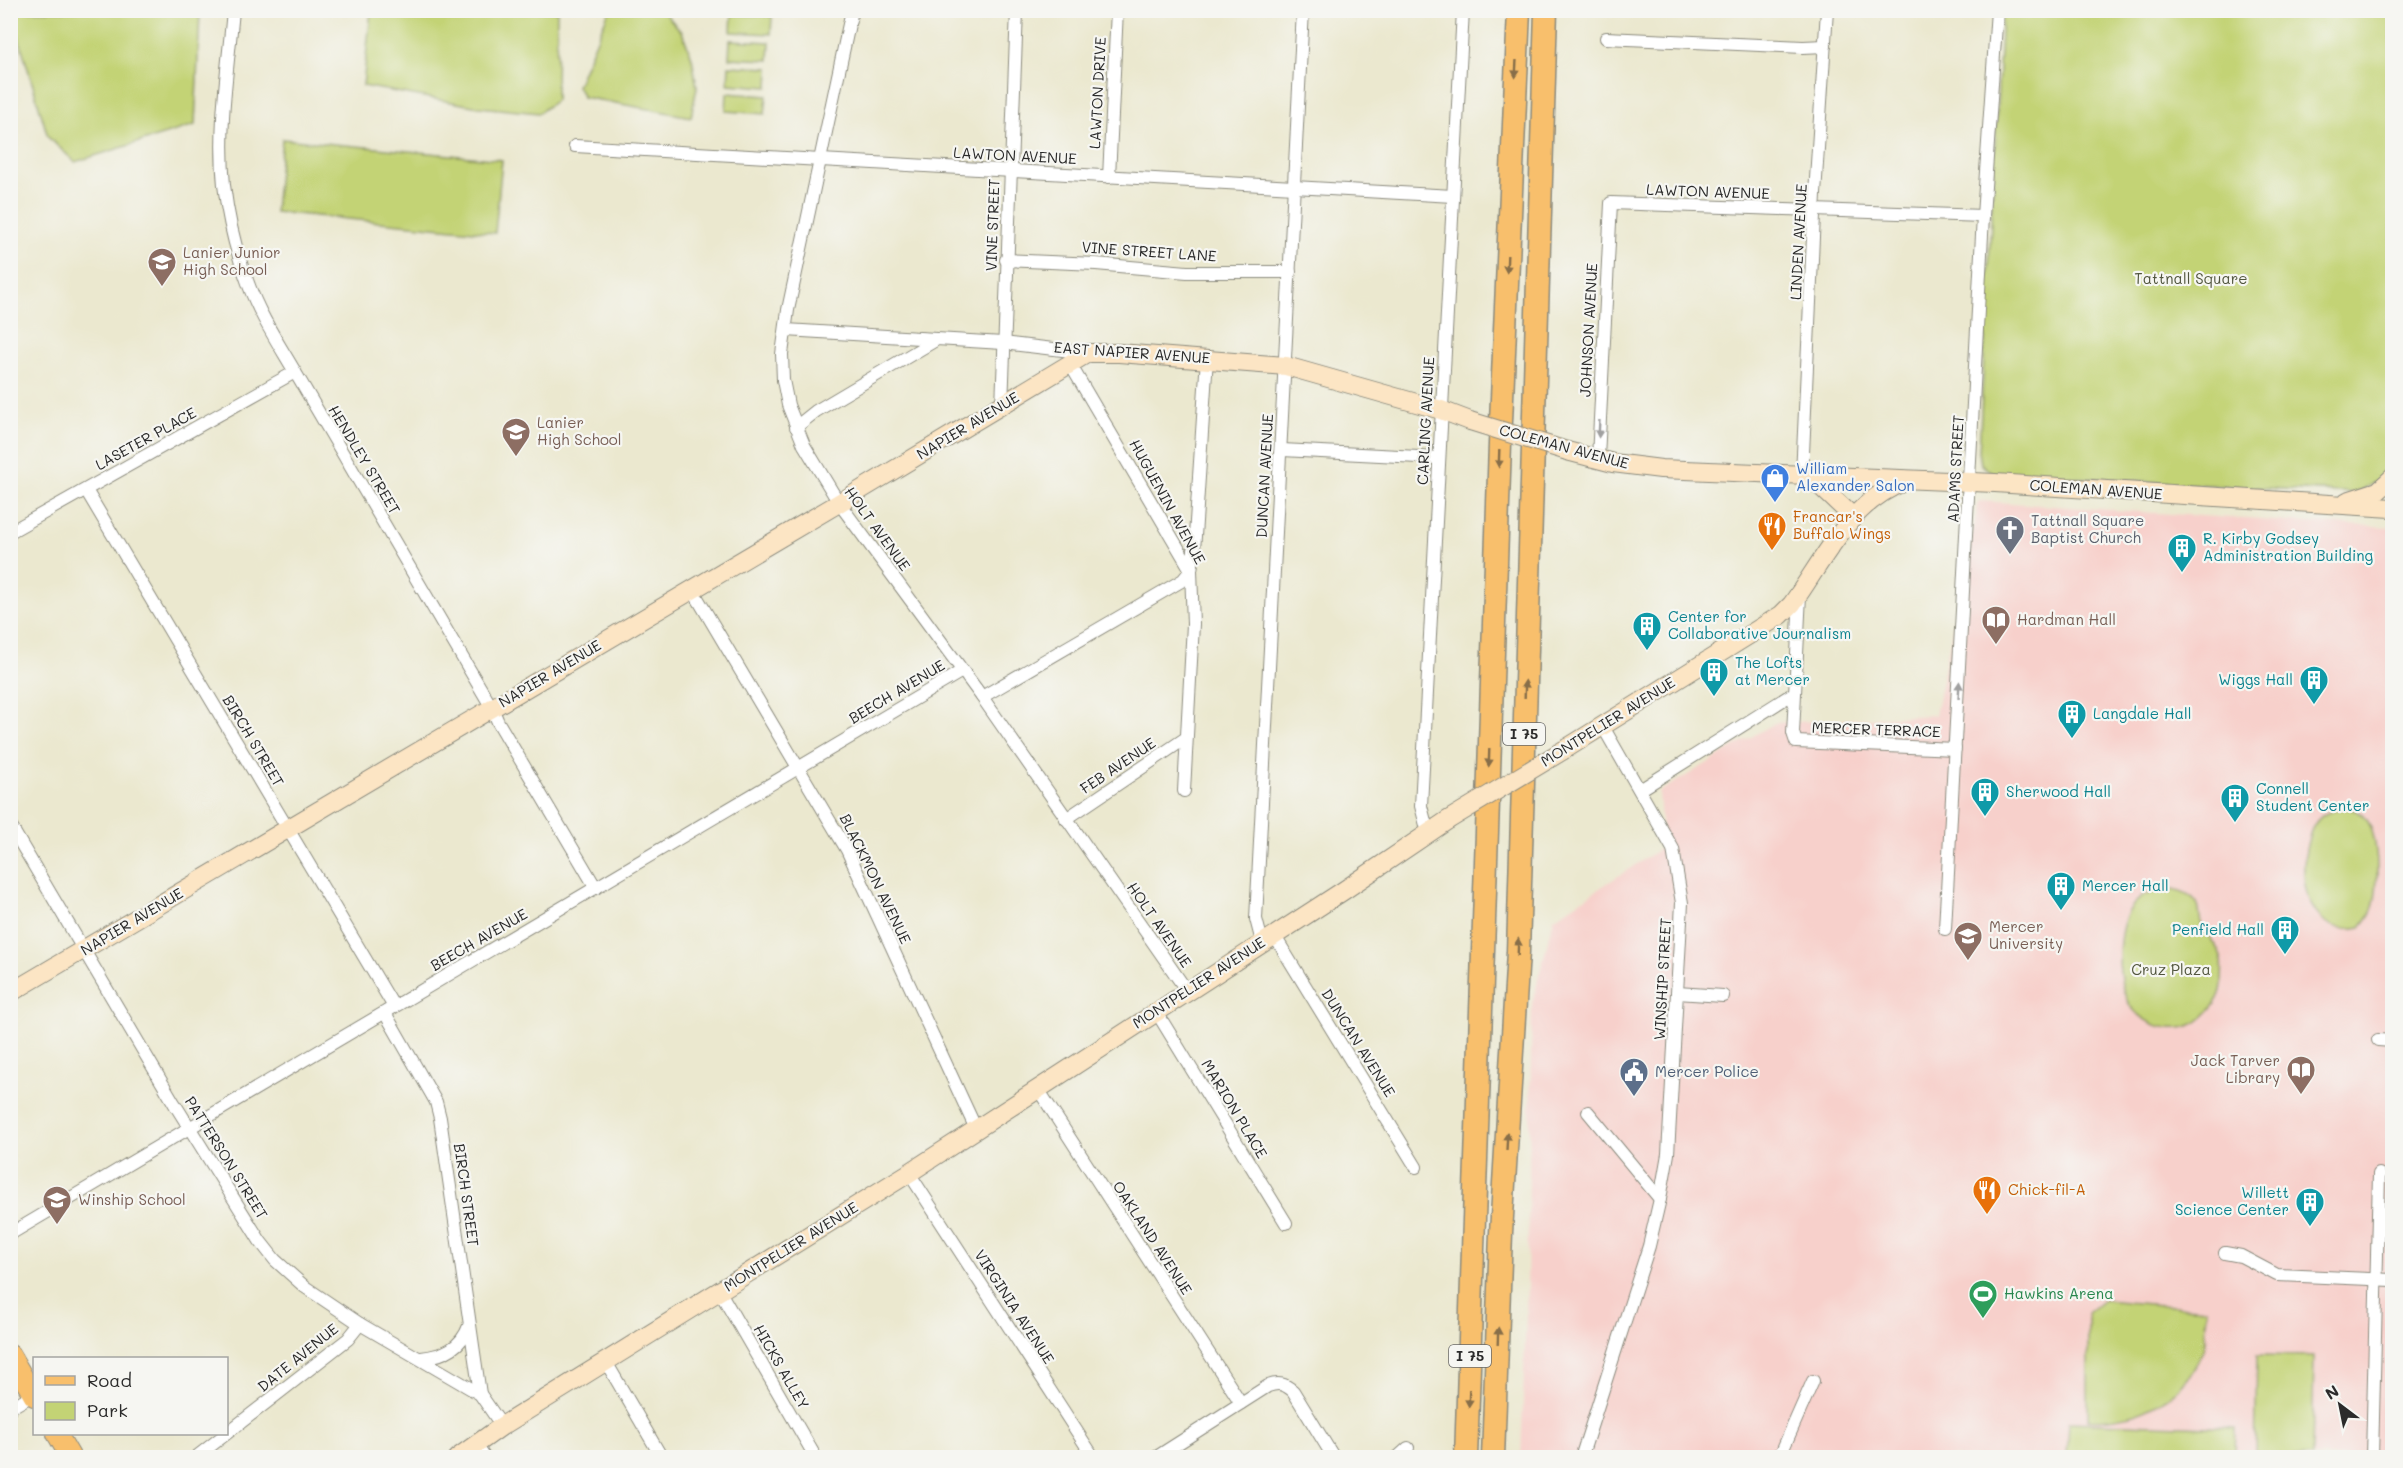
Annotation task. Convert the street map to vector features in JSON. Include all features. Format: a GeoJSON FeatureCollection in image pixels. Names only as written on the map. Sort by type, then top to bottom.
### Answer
{"type":"FeatureCollection","features":[{"type":"Feature","properties":{"kind":"highway","name":"I 75"},"geometry":{"type":"LineString","coordinates":[[1466,1458],[1499,456],[1519,10]]}},
{"type":"Feature","properties":{"kind":"highway","name":"I 75"},"geometry":{"type":"LineString","coordinates":[[1493,1458],[1501,1233],[1518,952],[1546,10]]}},
{"type":"Feature","properties":{"kind":"highway"},"geometry":{"type":"LineString","coordinates":[[1497,1383],[1506,1458]]}},
{"type":"Feature","properties":{"kind":"main road"},"geometry":{"type":"LineString","coordinates":[[10,1355],[33,1393]]}},
{"type":"Feature","properties":{"kind":"main road"},"geometry":{"type":"LineString","coordinates":[[58,1435],[71,1458]]}},
{"type":"Feature","properties":{"kind":"street","name":"HENDLEY STREET"},"geometry":{"type":"LineString","coordinates":[[233,10],[223,131],[224,184],[233,236],[248,284],[262,316],[492,708],[542,800],[596,888]]}},
{"type":"Feature","properties":{"kind":"street","name":"HOLT AVENUE"},"geometry":{"type":"LineString","coordinates":[[852,10],[782,354],[783,380],[788,405],[796,427],[839,503],[982,697],[1187,991]]}},
{"type":"Feature","properties":{"kind":"street","name":"VINE STREET"},"geometry":{"type":"LineString","coordinates":[[1002,406],[1017,10]]}},
{"type":"Feature","properties":{"kind":"street","name":"LAWTON DRIVE"},"geometry":{"type":"LineString","coordinates":[[1109,177],[1117,10]]}},
{"type":"Feature","properties":{"kind":"street","name":"DUNCAN AVENUE"},"geometry":{"type":"LineString","coordinates":[[1303,10],[1256,919],[1416,1167]]}},
{"type":"Feature","properties":{"kind":"street","name":"CARLING AVENUE"},"geometry":{"type":"LineString","coordinates":[[1428,833],[1421,806],[1462,10]]}},
{"type":"Feature","properties":{"kind":"street","name":"LINDEN AVENUE"},"geometry":{"type":"LineString","coordinates":[[1802,475],[1827,10]]}},
{"type":"Feature","properties":{"kind":"street","name":"ADAMS STREET"},"geometry":{"type":"LineString","coordinates":[[1945,929],[1971,481],[1983,216],[1998,10]]}},
{"type":"Feature","properties":{"kind":"street"},"geometry":{"type":"LineString","coordinates":[[1606,38],[1803,47],[1825,46]]}},
{"type":"Feature","properties":{"kind":"street","name":"LAWTON AVENUE"},"geometry":{"type":"LineString","coordinates":[[575,146],[1109,177],[1294,185],[1453,196]]}},
{"type":"Feature","properties":{"kind":"street","name":"LAWTON AVENUE"},"geometry":{"type":"LineString","coordinates":[[1611,203],[1816,212],[1983,216]]}},
{"type":"Feature","properties":{"kind":"street","name":"JOHNSON AVENUE"},"geometry":{"type":"LineString","coordinates":[[1598,458],[1611,203]]}},
{"type":"Feature","properties":{"kind":"street","name":"VINE STREET LANE"},"geometry":{"type":"LineString","coordinates":[[1006,260],[1096,264],[1187,272],[1290,272]]}},
{"type":"Feature","properties":{"kind":"street","name":"EAST NAPIER AVENUE"},"geometry":{"type":"LineString","coordinates":[[786,330],[1003,343],[1088,353],[1207,358],[1286,366],[1442,410],[1470,421]]}},
{"type":"Feature","properties":{"kind":"street"},"geometry":{"type":"LineString","coordinates":[[796,427],[816,411],[935,340]]}},
{"type":"Feature","properties":{"kind":"street","name":"NAPIER AVENUE"},"geometry":{"type":"LineString","coordinates":[[10,993],[839,503],[1088,353]]}},
{"type":"Feature","properties":{"kind":"street"},"geometry":{"type":"LineString","coordinates":[[982,697],[1183,580],[1191,570],[1207,358]]}},
{"type":"Feature","properties":{"kind":"street","name":"HUGUENIN AVENUE"},"geometry":{"type":"LineString","coordinates":[[1070,364],[1191,570],[1193,624],[1184,791]]}},
{"type":"Feature","properties":{"kind":"street","name":"LASETER PLACE"},"geometry":{"type":"LineString","coordinates":[[10,532],[295,372]]}},
{"type":"Feature","properties":{"kind":"street","name":"COLEMAN AVENUE"},"geometry":{"type":"LineString","coordinates":[[1470,421],[1567,451],[1622,464],[1661,469],[1971,481],[2392,509]]}},
{"type":"Feature","properties":{"kind":"street"},"geometry":{"type":"LineString","coordinates":[[1282,450],[1438,458]]}},
{"type":"Feature","properties":{"kind":"street"},"geometry":{"type":"LineString","coordinates":[[1802,475],[1816,482],[1853,517]]}},
{"type":"Feature","properties":{"kind":"street"},"geometry":{"type":"LineString","coordinates":[[2330,506],[2378,491],[2392,478]]}},
{"type":"Feature","properties":{"kind":"street","name":"MONTPELIER AVENUE"},"geometry":{"type":"LineString","coordinates":[[457,1458],[480,1451],[502,1426],[909,1173],[1448,820],[1780,615],[1792,604],[1853,517],[1876,496],[1911,480]]}},
{"type":"Feature","properties":{"kind":"street","name":"BIRCH STREET"},"geometry":{"type":"LineString","coordinates":[[86,490],[288,829],[389,1010],[436,1102],[445,1149],[480,1394]]}},
{"type":"Feature","properties":{"kind":"street","name":"BLACKMON AVENUE"},"geometry":{"type":"LineString","coordinates":[[692,589],[847,850],[976,1129]]}},
{"type":"Feature","properties":{"kind":"street"},"geometry":{"type":"LineString","coordinates":[[1640,790],[1794,693],[1800,591]]}},
{"type":"Feature","properties":{"kind":"street","name":"BEECH AVENUE"},"geometry":{"type":"LineString","coordinates":[[10,1234],[962,671]]}},
{"type":"Feature","properties":{"kind":"street","name":"MERCER TERRACE"},"geometry":{"type":"LineString","coordinates":[[1794,693],[1792,734],[1796,742],[1955,749]]}},
{"type":"Feature","properties":{"kind":"street","name":"WINSHIP STREET"},"geometry":{"type":"LineString","coordinates":[[1581,1458],[1649,1246],[1660,1199],[1668,1154],[1682,903],[1673,849],[1602,725]]}},
{"type":"Feature","properties":{"kind":"street","name":"FEB AVENUE"},"geometry":{"type":"LineString","coordinates":[[1066,819],[1186,738]]}},
{"type":"Feature","properties":{"kind":"street","name":"PATTERSON STREET"},"geometry":{"type":"LineString","coordinates":[[10,825],[190,1128],[275,1260],[305,1287],[360,1323],[480,1394],[502,1426]]}},
{"type":"Feature","properties":{"kind":"street"},"geometry":{"type":"LineString","coordinates":[[1677,993],[1723,996]]}},
{"type":"Feature","properties":{"kind":"street","name":"MARION PLACE"},"geometry":{"type":"LineString","coordinates":[[1156,1011],[1286,1223]]}},
{"type":"Feature","properties":{"kind":"street"},"geometry":{"type":"LineString","coordinates":[[2378,1040],[2392,1041]]}},
{"type":"Feature","properties":{"kind":"street","name":"OAKLAND AVENUE"},"geometry":{"type":"LineString","coordinates":[[1038,1089],[1241,1403]]}},
{"type":"Feature","properties":{"kind":"street"},"geometry":{"type":"LineString","coordinates":[[1588,1112],[1660,1199]]}},
{"type":"Feature","properties":{"kind":"street","name":"VIRGINIA AVENUE"},"geometry":{"type":"LineString","coordinates":[[909,1173],[1094,1458]]}},
{"type":"Feature","properties":{"kind":"street"},"geometry":{"type":"LineString","coordinates":[[2372,1458],[2379,1174]]}},
{"type":"Feature","properties":{"kind":"street"},"geometry":{"type":"LineString","coordinates":[[2226,1252],[2277,1275],[2392,1280]]}},
{"type":"Feature","properties":{"kind":"street","name":"HICKS ALLEY"},"geometry":{"type":"LineString","coordinates":[[720,1292],[816,1458]]}},
{"type":"Feature","properties":{"kind":"street","name":"DATE AVENUE"},"geometry":{"type":"LineString","coordinates":[[228,1433],[348,1340],[360,1323]]}},
{"type":"Feature","properties":{"kind":"street"},"geometry":{"type":"LineString","coordinates":[[421,1358],[443,1354],[460,1343],[470,1325]]}},
{"type":"Feature","properties":{"kind":"street"},"geometry":{"type":"LineString","coordinates":[[606,1362],[662,1458]]}},
{"type":"Feature","properties":{"kind":"street"},"geometry":{"type":"LineString","coordinates":[[1779,1458],[1813,1381]]}},
{"type":"Feature","properties":{"kind":"street"},"geometry":{"type":"LineString","coordinates":[[1155,1458],[1276,1383],[1288,1386],[1293,1391],[1334,1458]]}},
{"type":"Feature","properties":{"kind":"street"},"geometry":{"type":"LineString","coordinates":[[10,1408],[33,1396]]}},
{"type":"Feature","properties":{"kind":"street","name":"DATE AVENUE"},"geometry":{"type":"LineString","coordinates":[[195,1458],[225,1435]]}},
{"type":"Feature","properties":{"kind":"street"},"geometry":{"type":"LineString","coordinates":[[1396,1458],[1408,1448]]}},
{"type":"Feature","properties":{"kind":"shaded area","name":"Mercer University"},"geometry":{"type":"Polygon","coordinates":[[[1979,501],[2392,527],[2392,1457],[1521,1458],[1527,1286],[1532,1003],[1554,918],[1663,847],[1659,792],[1775,723],[1935,715],[1979,501]]]}},
{"type":"Feature","properties":{"kind":"green space"},"geometry":{"type":"Polygon","coordinates":[[[662,10],[682,32],[692,58],[697,87],[691,117],[583,97],[577,86],[609,11],[662,10]]]}},
{"type":"Feature","properties":{"kind":"green space"},"geometry":{"type":"Polygon","coordinates":[[[11,11],[200,11],[195,125],[75,162],[48,137],[11,11]]]}},
{"type":"Feature","properties":{"kind":"green space"},"geometry":{"type":"Polygon","coordinates":[[[371,11],[557,11],[556,100],[539,113],[479,107],[363,86],[371,11]]]}},
{"type":"Feature","properties":{"kind":"green space","name":"Tattnall Square"},"geometry":{"type":"Polygon","coordinates":[[[2002,11],[2392,11],[2392,464],[2388,475],[2356,493],[1992,473],[1981,464],[1979,452],[2002,11]]]}},
{"type":"Feature","properties":{"kind":"green space"},"geometry":{"type":"Polygon","coordinates":[[[732,14],[772,16],[771,34],[731,32],[732,14]]]}},
{"type":"Feature","properties":{"kind":"green space"},"geometry":{"type":"Polygon","coordinates":[[[730,40],[770,42],[769,60],[729,58],[730,40]]]}},
{"type":"Feature","properties":{"kind":"green space"},"geometry":{"type":"Polygon","coordinates":[[[729,66],[769,68],[768,87],[728,84],[729,66]]]}},
{"type":"Feature","properties":{"kind":"green space"},"geometry":{"type":"Polygon","coordinates":[[[727,93],[767,96],[765,114],[726,111],[727,93]]]}},
{"type":"Feature","properties":{"kind":"green space"},"geometry":{"type":"Polygon","coordinates":[[[282,139],[502,160],[495,233],[275,212],[282,139]]]}},
{"type":"Feature","properties":{"kind":"green space"},"geometry":{"type":"Polygon","coordinates":[[[2348,808],[2362,814],[2369,824],[2375,847],[2377,873],[2375,898],[2370,915],[2361,927],[2344,928],[2331,925],[2320,917],[2312,906],[2304,879],[2304,865],[2308,839],[2317,821],[2328,813],[2348,808]]]}},
{"type":"Feature","properties":{"kind":"green space","name":"Cruz Plaza"},"geometry":{"type":"Polygon","coordinates":[[[2165,888],[2182,892],[2194,899],[2198,905],[2202,925],[2219,951],[2222,961],[2222,988],[2216,1002],[2202,1018],[2193,1024],[2173,1028],[2152,1023],[2134,1011],[2124,991],[2119,965],[2121,936],[2129,911],[2142,897],[2165,888]]]}},
{"type":"Feature","properties":{"kind":"green space"},"geometry":{"type":"Polygon","coordinates":[[[2104,1300],[2206,1309],[2205,1342],[2186,1380],[2159,1403],[2125,1416],[2088,1420],[2088,1313],[2104,1300]]]}},
{"type":"Feature","properties":{"kind":"green space"},"geometry":{"type":"Polygon","coordinates":[[[2257,1355],[2314,1356],[2312,1457],[2255,1457],[2257,1355]]]}},
{"type":"Feature","properties":{"kind":"green space"},"geometry":{"type":"Polygon","coordinates":[[[2069,1422],[2236,1428],[2235,1457],[2067,1457],[2069,1422]]]}},
{"type":"Feature","properties":{"kind":"place","name":"Lanier Junior High School"},"geometry":{"type":"Point","coordinates":[162,288]}},
{"type":"Feature","properties":{"kind":"place","name":"Lanier High School"},"geometry":{"type":"Point","coordinates":[516,458]}},
{"type":"Feature","properties":{"kind":"place","name":"William Alexander Salon"},"geometry":{"type":"Point","coordinates":[1775,504]}},
{"type":"Feature","properties":{"kind":"place","name":"Francar's Buffalo Wings"},"geometry":{"type":"Point","coordinates":[1772,552]}},
{"type":"Feature","properties":{"kind":"place","name":"Tattnall Square Baptist Church"},"geometry":{"type":"Point","coordinates":[2010,556]}},
{"type":"Feature","properties":{"kind":"place","name":"R. Kirby Godsey Administration Building"},"geometry":{"type":"Point","coordinates":[2182,574]}},
{"type":"Feature","properties":{"kind":"place","name":"Hardman Hall"},"geometry":{"type":"Point","coordinates":[1996,646]}},
{"type":"Feature","properties":{"kind":"place","name":"Center for Collaborative Journalism"},"geometry":{"type":"Point","coordinates":[1647,652]}},
{"type":"Feature","properties":{"kind":"place","name":"The Lofts at Mercer"},"geometry":{"type":"Point","coordinates":[1714,698]}},
{"type":"Feature","properties":{"kind":"place","name":"Wiggs Hall"},"geometry":{"type":"Point","coordinates":[2314,706]}},
{"type":"Feature","properties":{"kind":"place","name":"Langdale Hall"},"geometry":{"type":"Point","coordinates":[2072,740]}},
{"type":"Feature","properties":{"kind":"place","name":"Sherwood Hall"},"geometry":{"type":"Point","coordinates":[1985,818]}},
{"type":"Feature","properties":{"kind":"place","name":"Connell Student Center"},"geometry":{"type":"Point","coordinates":[2235,824]}},
{"type":"Feature","properties":{"kind":"place","name":"Mercer Hall"},"geometry":{"type":"Point","coordinates":[2061,912]}},
{"type":"Feature","properties":{"kind":"place","name":"Penfield Hall"},"geometry":{"type":"Point","coordinates":[2285,956]}},
{"type":"Feature","properties":{"kind":"place","name":"Mercer University"},"geometry":{"type":"Point","coordinates":[1968,962]}},
{"type":"Feature","properties":{"kind":"place","name":"Jack Tarver Library"},"geometry":{"type":"Point","coordinates":[2301,1096]}},
{"type":"Feature","properties":{"kind":"place","name":"Mercer Police"},"geometry":{"type":"Point","coordinates":[1634,1098]}},
{"type":"Feature","properties":{"kind":"place","name":"Chick-fil-A"},"geometry":{"type":"Point","coordinates":[1987,1216]}},
{"type":"Feature","properties":{"kind":"place","name":"Winship School"},"geometry":{"type":"Point","coordinates":[57,1226]}},
{"type":"Feature","properties":{"kind":"place","name":"Willett Science Center"},"geometry":{"type":"Point","coordinates":[2310,1228]}},
{"type":"Feature","properties":{"kind":"place","name":"Hawkins Arena"},"geometry":{"type":"Point","coordinates":[1983,1320]}}]}
